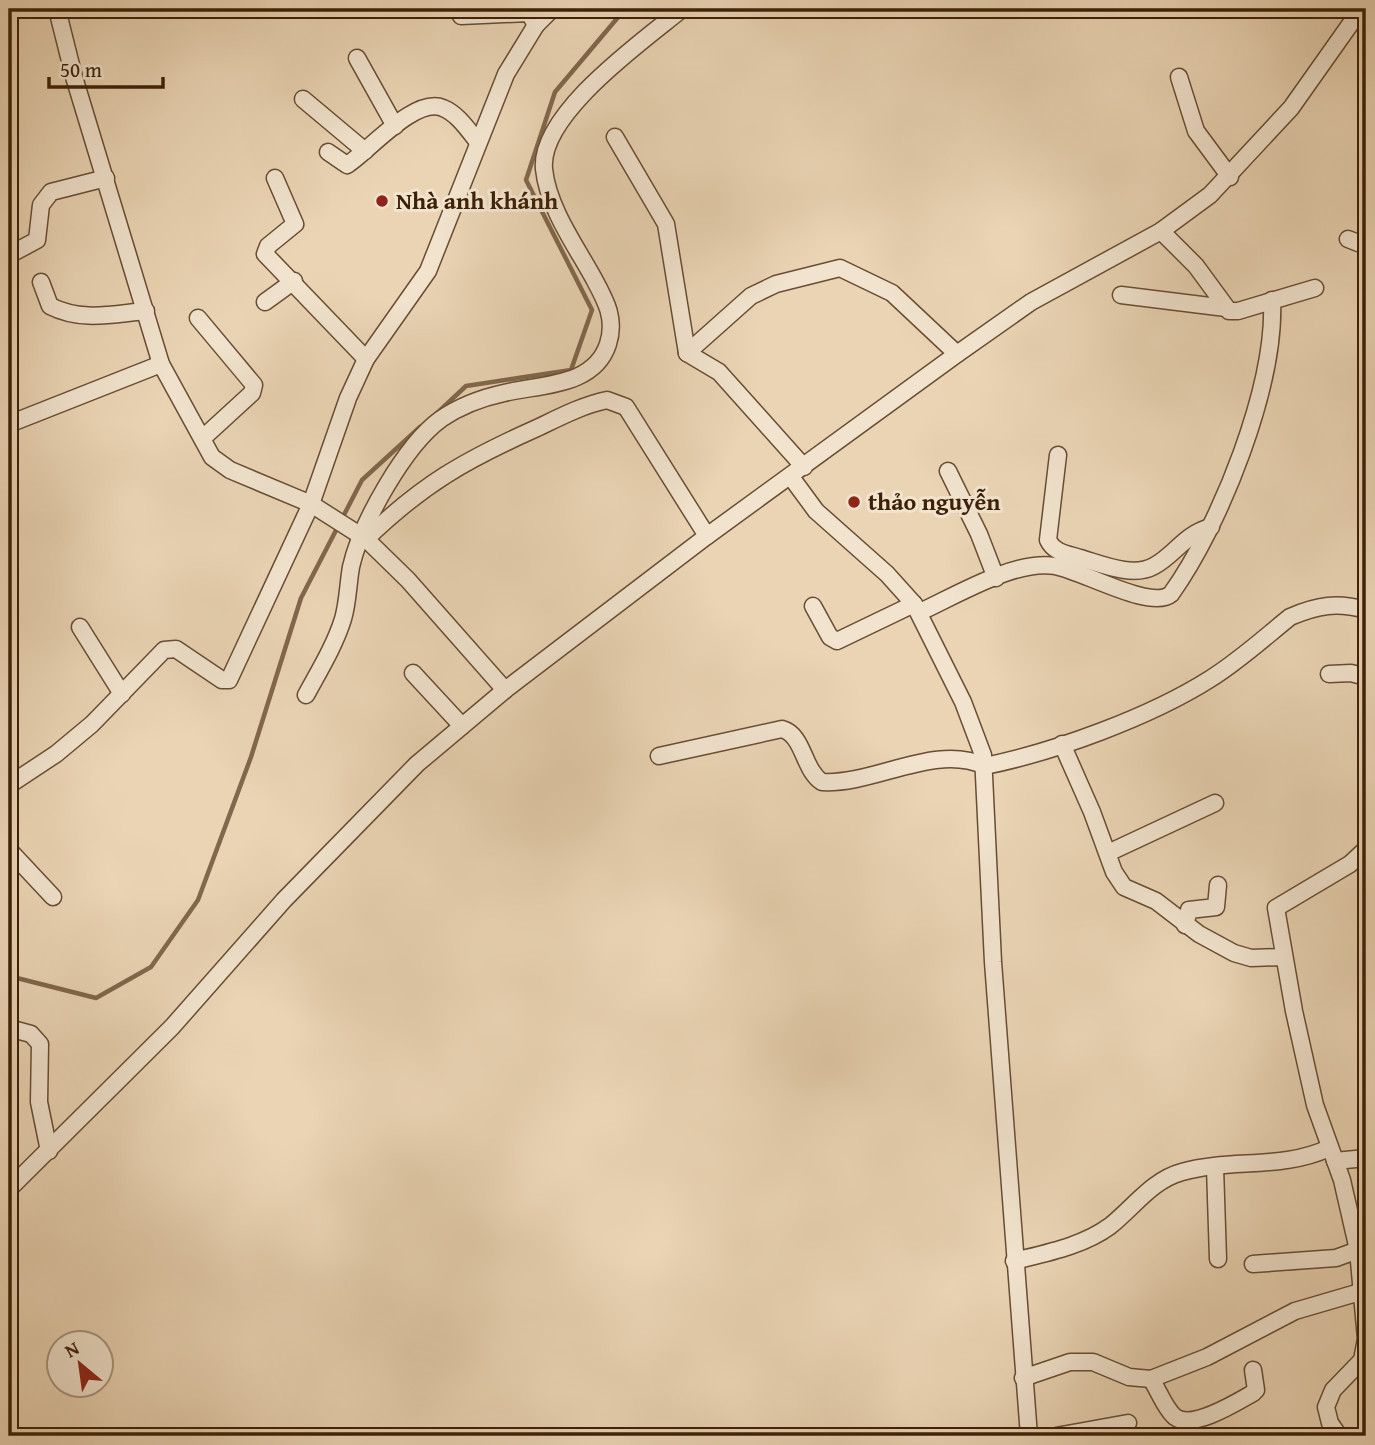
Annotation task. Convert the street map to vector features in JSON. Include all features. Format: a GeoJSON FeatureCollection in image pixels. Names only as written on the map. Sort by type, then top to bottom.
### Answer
{"type":"FeatureCollection","features":[{"type":"Feature","properties":{"kind":"street"},"geometry":{"type":"LineString","coordinates":[[57,9],[66,47],[162,364],[204,437],[212,457],[222,467],[316,508],[360,535],[408,580],[505,690]]}},
{"type":"Feature","properties":{"kind":"street"},"geometry":{"type":"LineString","coordinates":[[9,785],[72,741],[122,694],[161,652],[171,648],[222,680],[229,680],[316,508],[348,398],[366,359],[428,271],[506,74],[536,25],[552,9]]}},
{"type":"Feature","properties":{"kind":"street"},"geometry":{"type":"LineString","coordinates":[[306,695],[342,621],[351,567],[360,535],[400,463],[426,431],[440,420],[480,399],[575,378],[590,370],[604,354],[611,315],[552,200],[544,166],[546,152],[561,120],[582,96],[682,9]]}},
{"type":"Feature","properties":{"kind":"street"},"geometry":{"type":"LineString","coordinates":[[10,1186],[49,1151],[172,1027],[313,871],[417,764],[505,690],[707,536],[957,354],[1031,302],[1161,231],[1230,177],[1291,108],[1361,9]]}},
{"type":"Feature","properties":{"kind":"street"},"geometry":{"type":"LineString","coordinates":[[461,16],[518,11],[531,14],[536,25]]}},
{"type":"Feature","properties":{"kind":"street"},"geometry":{"type":"LineString","coordinates":[[357,58],[395,125]]}},
{"type":"Feature","properties":{"kind":"street"},"geometry":{"type":"LineString","coordinates":[[1179,77],[1195,131],[1230,177]]}},
{"type":"Feature","properties":{"kind":"street"},"geometry":{"type":"LineString","coordinates":[[303,99],[365,151]]}},
{"type":"Feature","properties":{"kind":"street"},"geometry":{"type":"LineString","coordinates":[[328,152],[344,165],[419,110],[442,107],[458,119],[478,142]]}},
{"type":"Feature","properties":{"kind":"street"},"geometry":{"type":"LineString","coordinates":[[615,137],[666,224],[687,353]]}},
{"type":"Feature","properties":{"kind":"street"},"geometry":{"type":"LineString","coordinates":[[9,255],[37,240],[41,205],[51,192],[106,178]]}},
{"type":"Feature","properties":{"kind":"street"},"geometry":{"type":"LineString","coordinates":[[275,178],[295,224],[268,246],[265,254],[294,281],[366,359]]}},
{"type":"Feature","properties":{"kind":"street"},"geometry":{"type":"LineString","coordinates":[[1161,231],[1196,266],[1226,308]]}},
{"type":"Feature","properties":{"kind":"street"},"geometry":{"type":"LineString","coordinates":[[1348,239],[1366,246]]}},
{"type":"Feature","properties":{"kind":"street"},"geometry":{"type":"LineString","coordinates":[[687,353],[751,296],[776,284],[840,268],[892,293],[957,354]]}},
{"type":"Feature","properties":{"kind":"street"},"geometry":{"type":"LineString","coordinates":[[265,302],[294,281]]}},
{"type":"Feature","properties":{"kind":"street"},"geometry":{"type":"LineString","coordinates":[[41,282],[50,306],[71,314],[108,317],[146,311]]}},
{"type":"Feature","properties":{"kind":"street"},"geometry":{"type":"LineString","coordinates":[[1121,295],[1238,311],[1315,288]]}},
{"type":"Feature","properties":{"kind":"street"},"geometry":{"type":"LineString","coordinates":[[813,606],[830,637],[837,641],[1028,566],[1055,566],[1137,595],[1167,598],[1177,586],[1210,527],[1259,397],[1271,347],[1272,299]]}},
{"type":"Feature","properties":{"kind":"street"},"geometry":{"type":"LineString","coordinates":[[198,318],[254,385],[252,393],[204,437]]}},
{"type":"Feature","properties":{"kind":"street"},"geometry":{"type":"LineString","coordinates":[[687,353],[709,364],[728,381],[797,472],[816,511],[887,574],[917,608],[963,702],[985,766],[993,962],[1029,1436]]}},
{"type":"Feature","properties":{"kind":"street"},"geometry":{"type":"LineString","coordinates":[[9,424],[162,364]]}},
{"type":"Feature","properties":{"kind":"street"},"geometry":{"type":"LineString","coordinates":[[360,535],[458,465],[562,416],[607,400],[626,407],[707,536]]}},
{"type":"Feature","properties":{"kind":"street"},"geometry":{"type":"LineString","coordinates":[[1059,455],[1048,541],[1058,551],[1114,568],[1139,571],[1152,567],[1192,534],[1210,527]]}},
{"type":"Feature","properties":{"kind":"street"},"geometry":{"type":"LineString","coordinates":[[948,471],[979,534],[996,578]]}},
{"type":"Feature","properties":{"kind":"street"},"geometry":{"type":"LineString","coordinates":[[659,756],[782,729],[792,734],[814,776],[822,782],[940,760],[971,760],[985,766],[1062,744],[1149,710],[1209,680],[1290,617],[1320,605],[1334,603],[1366,610]]}},
{"type":"Feature","properties":{"kind":"street"},"geometry":{"type":"LineString","coordinates":[[80,627],[122,694]]}},
{"type":"Feature","properties":{"kind":"street"},"geometry":{"type":"LineString","coordinates":[[413,673],[462,726]]}},
{"type":"Feature","properties":{"kind":"street"},"geometry":{"type":"LineString","coordinates":[[1329,674],[1351,673],[1366,677]]}},
{"type":"Feature","properties":{"kind":"street"},"geometry":{"type":"LineString","coordinates":[[1062,744],[1114,872],[1124,887],[1156,901],[1185,925],[1215,944],[1251,958],[1284,957]]}},
{"type":"Feature","properties":{"kind":"street"},"geometry":{"type":"LineString","coordinates":[[1108,853],[1215,803]]}},
{"type":"Feature","properties":{"kind":"street"},"geometry":{"type":"LineString","coordinates":[[1339,1436],[1330,1423],[1326,1407],[1333,1390],[1364,1360],[1366,1339],[1358,1250],[1315,1105],[1276,908],[1350,864],[1366,849]]}},
{"type":"Feature","properties":{"kind":"street"},"geometry":{"type":"LineString","coordinates":[[9,850],[53,897]]}},
{"type":"Feature","properties":{"kind":"street"},"geometry":{"type":"LineString","coordinates":[[1185,925],[1189,910],[1216,907],[1217,885]]}},
{"type":"Feature","properties":{"kind":"street"},"geometry":{"type":"LineString","coordinates":[[9,1028],[31,1034],[40,1044],[39,1102],[49,1151]]}},
{"type":"Feature","properties":{"kind":"street"},"geometry":{"type":"LineString","coordinates":[[1014,1261],[1093,1236],[1108,1227],[1152,1187],[1181,1172],[1332,1155],[1366,1158]]}},
{"type":"Feature","properties":{"kind":"street"},"geometry":{"type":"LineString","coordinates":[[1215,1167],[1218,1259]]}},
{"type":"Feature","properties":{"kind":"street"},"geometry":{"type":"LineString","coordinates":[[1253,1264],[1336,1258],[1358,1250]]}},
{"type":"Feature","properties":{"kind":"street"},"geometry":{"type":"LineString","coordinates":[[1023,1378],[1070,1362],[1093,1362],[1129,1377],[1152,1378],[1207,1357],[1295,1311],[1360,1292]]}},
{"type":"Feature","properties":{"kind":"street"},"geometry":{"type":"LineString","coordinates":[[1152,1378],[1172,1414],[1185,1419],[1210,1416],[1253,1393],[1256,1390],[1253,1370]]}},
{"type":"Feature","properties":{"kind":"street"},"geometry":{"type":"LineString","coordinates":[[1056,1436],[1129,1423]]}},
{"type":"Feature","properties":{"kind":"waterway"},"geometry":{"type":"LineString","coordinates":[[435,415],[466,386],[571,370],[592,310],[526,180],[555,92],[625,9]]}},
{"type":"Feature","properties":{"kind":"waterway"},"geometry":{"type":"LineString","coordinates":[[9,976],[96,998],[151,967],[198,900],[251,757],[301,598],[362,480],[420,427]]}},
{"type":"Feature","properties":{"kind":"place","name":"Nhà anh khánh"},"geometry":{"type":"Point","coordinates":[382,201]}},
{"type":"Feature","properties":{"kind":"place","name":"thảo nguyễn"},"geometry":{"type":"Point","coordinates":[854,502]}}]}
